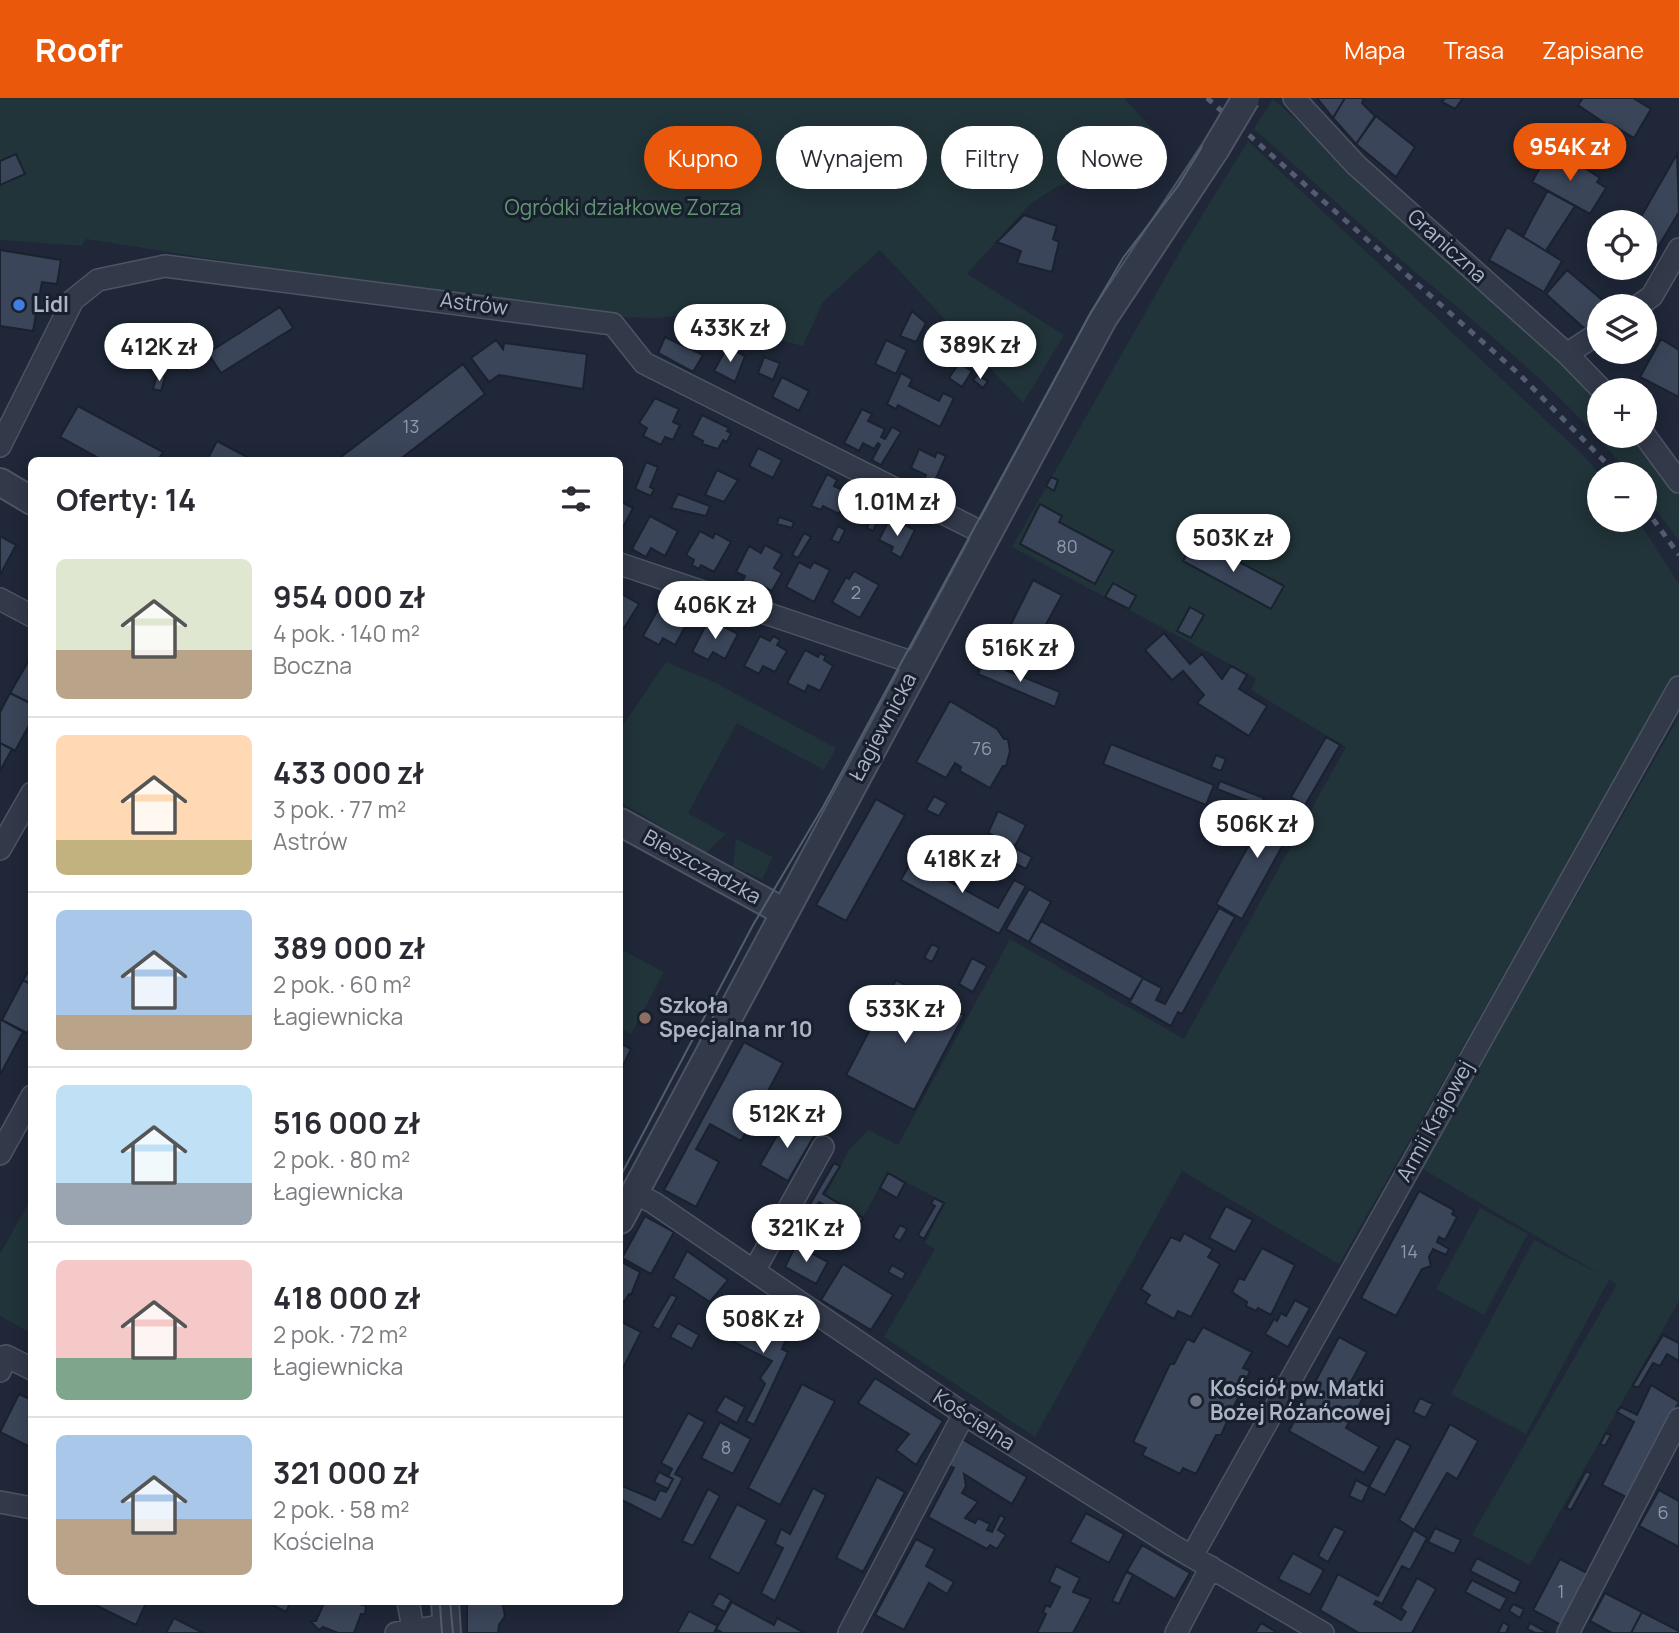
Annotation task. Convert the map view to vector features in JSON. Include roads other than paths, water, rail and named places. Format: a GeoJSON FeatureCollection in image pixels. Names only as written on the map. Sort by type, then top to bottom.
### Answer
{"type":"FeatureCollection","features":[{"type":"Feature","properties":{"kind":"street","name":"Łagiewnicka"},"geometry":{"type":"LineString","coordinates":[[623,1215],[1103,319],[1215,150],[1246,98]]}},
{"type":"Feature","properties":{"kind":"street","name":"Graniczna"},"geometry":{"type":"LineString","coordinates":[[1294,98],[1356,165],[1590,378]]}},
{"type":"Feature","properties":{"kind":"street"},"geometry":{"type":"LineString","coordinates":[[1654,294],[1679,249]]}},
{"type":"Feature","properties":{"kind":"street","name":"Astrów"},"geometry":{"type":"LineString","coordinates":[[0,446],[73,300],[99,279],[165,266],[613,324],[644,363],[987,535]]}},
{"type":"Feature","properties":{"kind":"street"},"geometry":{"type":"LineString","coordinates":[[1567,354],[1587,341]]}},
{"type":"Feature","properties":{"kind":"street"},"geometry":{"type":"LineString","coordinates":[[1654,448],[1679,482]]}},
{"type":"Feature","properties":{"kind":"street"},"geometry":{"type":"LineString","coordinates":[[0,482],[28,499]]}},
{"type":"Feature","properties":{"kind":"street"},"geometry":{"type":"LineString","coordinates":[[623,565],[917,664]]}},
{"type":"Feature","properties":{"kind":"street"},"geometry":{"type":"LineString","coordinates":[[0,599],[28,613]]}},
{"type":"Feature","properties":{"kind":"street","name":"Armii Krajowej"},"geometry":{"type":"LineString","coordinates":[[1192,1556],[1679,687]]}},
{"type":"Feature","properties":{"kind":"street"},"geometry":{"type":"LineString","coordinates":[[0,849],[28,800]]}},
{"type":"Feature","properties":{"kind":"street","name":"Bieszczadzka"},"geometry":{"type":"LineString","coordinates":[[623,824],[784,912]]}},
{"type":"Feature","properties":{"kind":"street"},"geometry":{"type":"LineString","coordinates":[[0,1154],[28,1103]]}},
{"type":"Feature","properties":{"kind":"street"},"geometry":{"type":"LineString","coordinates":[[754,1271],[823,1147]]}},
{"type":"Feature","properties":{"kind":"street","name":"Kościelna"},"geometry":{"type":"LineString","coordinates":[[635,1193],[964,1414],[1192,1556],[1323,1633]]}},
{"type":"Feature","properties":{"kind":"street"},"geometry":{"type":"LineString","coordinates":[[0,1371],[6,1356],[28,1367]]}},
{"type":"Feature","properties":{"kind":"street"},"geometry":{"type":"LineString","coordinates":[[849,1633],[964,1414]]}},
{"type":"Feature","properties":{"kind":"street"},"geometry":{"type":"LineString","coordinates":[[1568,1633],[1679,1419]]}},
{"type":"Feature","properties":{"kind":"street"},"geometry":{"type":"LineString","coordinates":[[0,1502],[28,1507]]}},
{"type":"Feature","properties":{"kind":"street"},"geometry":{"type":"LineString","coordinates":[[1176,1633],[1211,1567]]}},
{"type":"Feature","properties":{"kind":"street"},"geometry":{"type":"LineString","coordinates":[[407,1605],[404,1631],[446,1620]]}},
{"type":"Feature","properties":{"kind":"tram line"},"geometry":{"type":"LineString","coordinates":[[623,1171],[753,925],[823,807],[1089,316],[1123,258],[1178,186],[1232,98]]}},
{"type":"Feature","properties":{"kind":"tram line"},"geometry":{"type":"LineString","coordinates":[[440,1605],[442,1633]]}},
{"type":"Feature","properties":{"kind":"tram line"},"geometry":{"type":"LineString","coordinates":[[450,1605],[453,1633]]}},
{"type":"Feature","properties":{"kind":"railway"},"geometry":{"type":"LineString","coordinates":[[1207,98],[1519,374],[1605,462]]}},
{"type":"Feature","properties":{"kind":"railway"},"geometry":{"type":"LineString","coordinates":[[1657,525],[1679,555]]}},
{"type":"Feature","properties":{"kind":"place","name":"Lidl"},"geometry":{"type":"Point","coordinates":[19,305]}},
{"type":"Feature","properties":{"kind":"place","name":"Szkoła Specjalna nr 10"},"geometry":{"type":"Point","coordinates":[645,1018]}},
{"type":"Feature","properties":{"kind":"place","name":"Kościół pw. Matki Bożej Różańcowej"},"geometry":{"type":"Point","coordinates":[1196,1401]}},
{"type":"Feature","properties":{"kind":"park label","name":"Ogródki działkowe Zorza"},"geometry":{"type":"Point","coordinates":[623,208]}}]}
